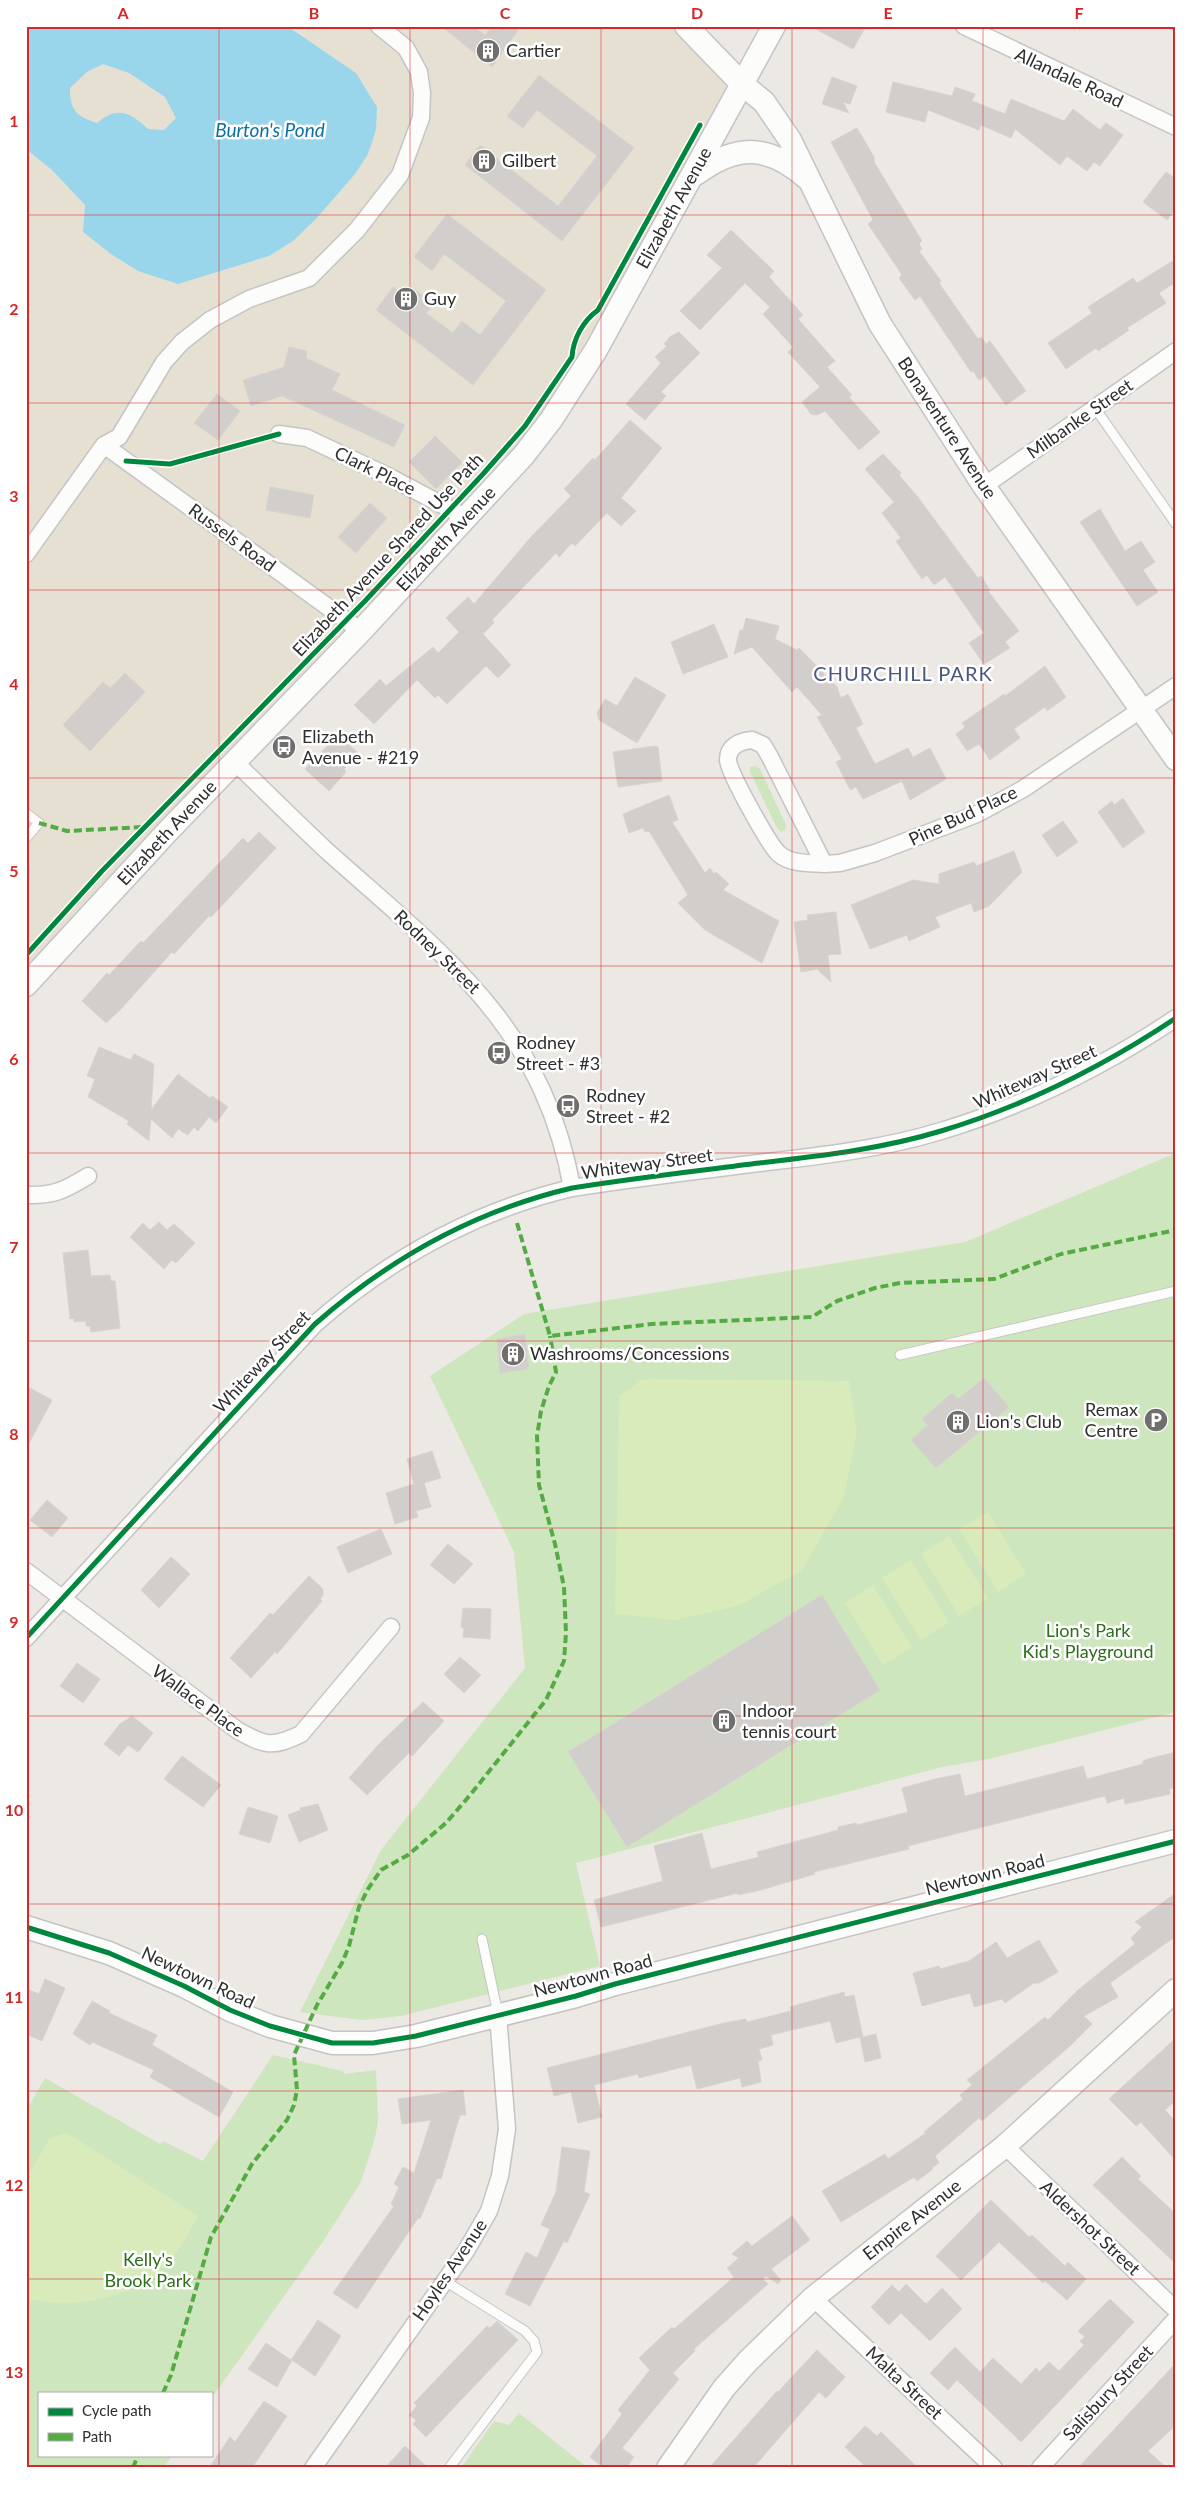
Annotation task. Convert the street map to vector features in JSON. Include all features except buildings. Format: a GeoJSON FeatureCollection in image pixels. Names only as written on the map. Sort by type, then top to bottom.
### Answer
{"type":"FeatureCollection","features":[{"type":"Feature","properties":{"kind":"street"},"geometry":{"type":"LineString","coordinates":[[26,554],[104,445],[119,437],[164,362],[182,342],[210,320],[249,299],[309,278],[357,230],[400,175],[421,118],[422,93],[419,72],[406,48],[379,26]]}},
{"type":"Feature","properties":{"kind":"street"},"geometry":{"type":"LineString","coordinates":[[686,26],[742,84]]}},
{"type":"Feature","properties":{"kind":"street","name":"Elizabeth Avenue"},"geometry":{"type":"LineString","coordinates":[[26,985],[168,831],[360,632],[523,456],[578,379],[774,26]]}},
{"type":"Feature","properties":{"kind":"street","name":"Allandale Road"},"geometry":{"type":"LineString","coordinates":[[964,26],[1176,127]]}},
{"type":"Feature","properties":{"kind":"street","name":"Bonaventure Avenue"},"geometry":{"type":"LineString","coordinates":[[742,84],[773,113],[790,140],[880,324],[984,486],[1176,759]]}},
{"type":"Feature","properties":{"kind":"street"},"geometry":{"type":"LineString","coordinates":[[691,178],[711,162],[731,153],[761,151],[793,166],[810,181]]}},
{"type":"Feature","properties":{"kind":"street","name":"Milbanke Street"},"geometry":{"type":"LineString","coordinates":[[984,486],[1176,351]]}},
{"type":"Feature","properties":{"kind":"street","name":"Clark Place"},"geometry":{"type":"LineString","coordinates":[[279,434],[307,438],[386,475],[467,518]]}},
{"type":"Feature","properties":{"kind":"street","name":"Russels Road"},"geometry":{"type":"LineString","coordinates":[[104,445],[360,632]]}},
{"type":"Feature","properties":{"kind":"street","name":"Pine Bud Place"},"geometry":{"type":"LineString","coordinates":[[824,864],[763,745],[752,740],[741,741],[731,749],[728,759],[733,773],[768,841],[780,856],[796,862],[824,864],[840,863],[876,853],[977,814],[1023,789],[1176,686]]}},
{"type":"Feature","properties":{"kind":"street","name":"Rodney Street"},"geometry":{"type":"LineString","coordinates":[[235,762],[326,850],[454,964],[498,1015],[525,1055],[540,1085],[565,1158],[572,1188]]}},
{"type":"Feature","properties":{"kind":"street","name":"Whiteway Street"},"geometry":{"type":"LineString","coordinates":[[26,1638],[64,1600],[314,1324],[347,1296],[409,1253],[472,1221],[528,1200],[572,1188],[826,1155],[887,1145],[941,1131],[1042,1093],[1126,1049],[1176,1018]]}},
{"type":"Feature","properties":{"kind":"street"},"geometry":{"type":"LineString","coordinates":[[26,1194],[47,1196],[69,1187],[88,1176]]}},
{"type":"Feature","properties":{"kind":"street","name":"Wallace Place"},"geometry":{"type":"LineString","coordinates":[[26,1571],[92,1624],[237,1730],[260,1743],[282,1743],[301,1734],[391,1627]]}},
{"type":"Feature","properties":{"kind":"street","name":"Newtown Road"},"geometry":{"type":"LineString","coordinates":[[26,1927],[108,1953],[184,1986],[230,2010],[270,2026],[332,2043],[373,2043],[416,2036],[1176,1840]]}},
{"type":"Feature","properties":{"kind":"street","name":"Empire Avenue"},"geometry":{"type":"LineString","coordinates":[[668,2468],[724,2388],[748,2361],[813,2298],[1005,2146],[1176,1990]]}},
{"type":"Feature","properties":{"kind":"street","name":"Hoyles Avenue"},"geometry":{"type":"LineString","coordinates":[[313,2468],[445,2281],[482,2225],[500,2176],[507,2120],[498,2014]]}},
{"type":"Feature","properties":{"kind":"street","name":"Aldershot Street"},"geometry":{"type":"LineString","coordinates":[[1005,2146],[1176,2310]]}},
{"type":"Feature","properties":{"kind":"street","name":"Malta Street"},"geometry":{"type":"LineString","coordinates":[[813,2298],[994,2468]]}},
{"type":"Feature","properties":{"kind":"street","name":"Salisbury Street"},"geometry":{"type":"LineString","coordinates":[[1040,2468],[1176,2319]]}},
{"type":"Feature","properties":{"kind":"lane"},"geometry":{"type":"LineString","coordinates":[[1095,408],[1176,524]]}},
{"type":"Feature","properties":{"kind":"lane"},"geometry":{"type":"LineString","coordinates":[[26,813],[39,823],[26,838]]}},
{"type":"Feature","properties":{"kind":"lane"},"geometry":{"type":"LineString","coordinates":[[900,1355],[1176,1292]]}},
{"type":"Feature","properties":{"kind":"lane"},"geometry":{"type":"LineString","coordinates":[[482,1939],[498,2014]]}},
{"type":"Feature","properties":{"kind":"lane"},"geometry":{"type":"LineString","coordinates":[[445,2281],[525,2330],[534,2341],[537,2352],[449,2468]]}},
{"type":"Feature","properties":{"kind":"shaded area"},"geometry":{"type":"Polygon","coordinates":[[[26,26],[686,26],[742,84],[578,379],[26,985],[26,26]]]}},
{"type":"Feature","properties":{"kind":"green space"},"geometry":{"type":"Polygon","coordinates":[[[755,766],[760,769],[786,825],[785,830],[781,832],[777,828],[750,772],[750,767],[755,766]]]}},
{"type":"Feature","properties":{"kind":"green space","name":"Lion's Park Kid's Playground"},"geometry":{"type":"Polygon","coordinates":[[[1176,1153],[1176,1712],[989,1759],[942,1767],[576,1863],[600,1966],[401,2016],[361,2020],[300,2012],[381,1850],[525,1668],[514,1552],[430,1376],[524,1314],[965,1242],[1176,1153]]]}},
{"type":"Feature","properties":{"kind":"green space"},"geometry":{"type":"Polygon","coordinates":[[[643,1379],[849,1381],[857,1432],[844,1497],[802,1570],[738,1606],[675,1620],[615,1614],[619,1396],[643,1379]]]}},
{"type":"Feature","properties":{"kind":"green space"},"geometry":{"type":"Polygon","coordinates":[[[988,1512],[1026,1574],[998,1592],[959,1529],[988,1512]]]}},
{"type":"Feature","properties":{"kind":"green space"},"geometry":{"type":"Polygon","coordinates":[[[949,1536],[988,1598],[959,1616],[921,1554],[949,1536]]]}},
{"type":"Feature","properties":{"kind":"green space"},"geometry":{"type":"Polygon","coordinates":[[[911,1560],[949,1622],[921,1640],[882,1578],[911,1560]]]}},
{"type":"Feature","properties":{"kind":"green space"},"geometry":{"type":"Polygon","coordinates":[[[873,1585],[912,1647],[883,1665],[845,1603],[873,1585]]]}},
{"type":"Feature","properties":{"kind":"green space","name":"Kelly's Brook Park"},"geometry":{"type":"Polygon","coordinates":[[[273,2055],[343,2071],[344,2074],[376,2070],[378,2121],[375,2138],[361,2182],[324,2240],[212,2398],[212,2392],[38,2392],[38,2456],[171,2456],[164,2468],[26,2468],[26,2111],[45,2078],[160,2144],[163,2141],[203,2161],[273,2055]]]}},
{"type":"Feature","properties":{"kind":"green space"},"geometry":{"type":"Polygon","coordinates":[[[67,2133],[198,2216],[169,2261],[155,2274],[138,2285],[102,2299],[64,2303],[45,2302],[26,2298],[26,2179],[50,2138],[67,2133]]]}},
{"type":"Feature","properties":{"kind":"green space"},"geometry":{"type":"Polygon","coordinates":[[[519,2413],[588,2468],[461,2468],[494,2421],[509,2425],[519,2413]]]}},
{"type":"Feature","properties":{"kind":"water","name":"Burton's Pond"},"geometry":{"type":"Polygon","coordinates":[[[26,26],[287,26],[356,73],[377,107],[376,130],[368,154],[355,174],[315,220],[293,241],[269,256],[178,284],[138,271],[111,254],[83,232],[85,205],[52,170],[26,149],[26,26]],[[103,64],[87,72],[70,88],[73,107],[79,115],[97,123],[111,114],[123,113],[135,118],[148,129],[164,130],[176,118],[165,97],[129,73],[103,64]]]}},
{"type":"Feature","properties":{"kind":"marked path"},"geometry":{"type":"LineString","coordinates":[[39,823],[67,831],[144,827]]}},
{"type":"Feature","properties":{"kind":"marked path"},"geometry":{"type":"LineString","coordinates":[[517,1223],[550,1336],[652,1324],[812,1317],[837,1301],[875,1288],[900,1283],[994,1279],[1061,1254],[1176,1230]]}},
{"type":"Feature","properties":{"kind":"marked path"},"geometry":{"type":"LineString","coordinates":[[163,2392],[171,2375],[211,2237],[252,2164],[287,2120],[294,2105],[297,2090],[294,2055],[317,2005],[342,1963],[349,1946],[359,1907],[368,1889],[381,1870],[408,1855],[446,1823],[471,1794],[546,1700],[564,1661],[566,1633],[564,1587],[539,1485],[537,1436],[541,1411],[549,1386],[556,1372],[550,1336]]}},
{"type":"Feature","properties":{"kind":"marked path"},"geometry":{"type":"LineString","coordinates":[[133,2468],[138,2456]]}},
{"type":"Feature","properties":{"kind":"cycle path","name":"Elizabeth Avenue Shared Use Path"},"geometry":{"type":"LineString","coordinates":[[26,955],[102,871],[365,601],[525,426],[572,357],[574,344],[580,331],[588,319],[598,310],[700,125]]}},
{"type":"Feature","properties":{"kind":"cycle path"},"geometry":{"type":"LineString","coordinates":[[126,461],[170,464],[279,434]]}},
{"type":"Feature","properties":{"kind":"cycle path"},"geometry":{"type":"LineString","coordinates":[[26,1638],[315,1324],[343,1300],[403,1258],[434,1240],[501,1210],[572,1188],[851,1151],[896,1143],[941,1131],[1003,1110],[1063,1083],[1149,1036],[1176,1018]]}},
{"type":"Feature","properties":{"kind":"cycle path"},"geometry":{"type":"LineString","coordinates":[[26,1927],[109,1953],[184,1986],[230,2010],[270,2026],[332,2043],[373,2043],[416,2036],[576,1996],[615,1984],[1176,1841]]}},
{"type":"Feature","properties":{"kind":"place","name":"Cartier"},"geometry":{"type":"Point","coordinates":[488,51]}},
{"type":"Feature","properties":{"kind":"place","name":"Gilbert"},"geometry":{"type":"Point","coordinates":[484,161]}},
{"type":"Feature","properties":{"kind":"place","name":"Guy"},"geometry":{"type":"Point","coordinates":[406,299]}},
{"type":"Feature","properties":{"kind":"place","name":"Elizabeth Avenue - #219"},"geometry":{"type":"Point","coordinates":[284,747]}},
{"type":"Feature","properties":{"kind":"place","name":"Rodney Street - #3"},"geometry":{"type":"Point","coordinates":[499,1053]}},
{"type":"Feature","properties":{"kind":"place","name":"Rodney Street - #2"},"geometry":{"type":"Point","coordinates":[568,1106]}},
{"type":"Feature","properties":{"kind":"place","name":"Washrooms/Concessions"},"geometry":{"type":"Point","coordinates":[513,1354]}},
{"type":"Feature","properties":{"kind":"place","name":"Remax Centre"},"geometry":{"type":"Point","coordinates":[1156,1420]}},
{"type":"Feature","properties":{"kind":"place","name":"Lion's Club"},"geometry":{"type":"Point","coordinates":[958,1422]}},
{"type":"Feature","properties":{"kind":"place","name":"Indoor tennis court"},"geometry":{"type":"Point","coordinates":[724,1721]}},
{"type":"Feature","properties":{"kind":"district","name":"CHURCHILL PARK"},"geometry":{"type":"Point","coordinates":[903,674]}}]}
